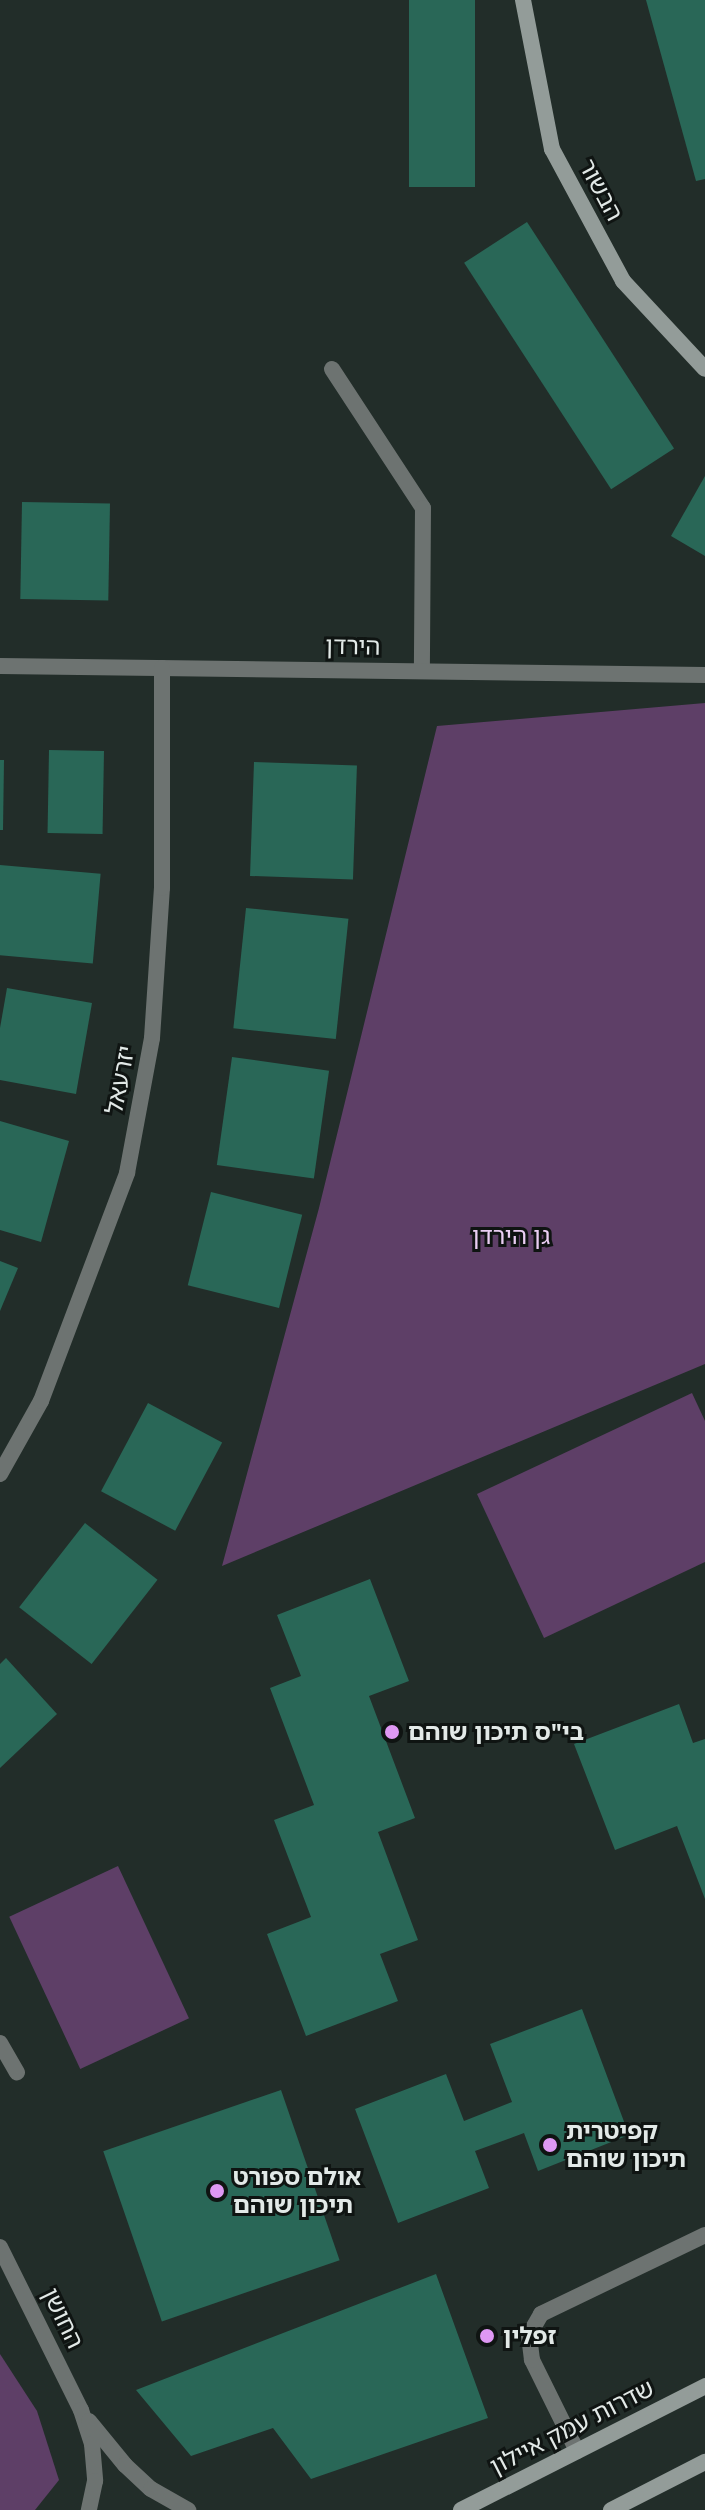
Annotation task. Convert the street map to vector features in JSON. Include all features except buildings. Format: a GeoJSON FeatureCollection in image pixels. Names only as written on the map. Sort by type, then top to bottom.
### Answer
{"type":"FeatureCollection","features":[{"type":"Feature","properties":{"kind":"street","name":"הבשור"},"geometry":{"type":"LineString","coordinates":[[523,0],[552,149],[623,281],[705,369]]}},
{"type":"Feature","properties":{"kind":"street"},"geometry":{"type":"LineString","coordinates":[[332,369],[423,508],[422,671]]}},
{"type":"Feature","properties":{"kind":"street","name":"הירדן"},"geometry":{"type":"LineString","coordinates":[[0,666],[705,675]]}},
{"type":"Feature","properties":{"kind":"street","name":"יזרעאל"},"geometry":{"type":"LineString","coordinates":[[0,1474],[41,1401],[127,1173],[152,1038],[162,888],[162,668]]}},
{"type":"Feature","properties":{"kind":"street"},"geometry":{"type":"LineString","coordinates":[[0,2043],[17,2073]]}},
{"type":"Feature","properties":{"kind":"street"},"geometry":{"type":"LineString","coordinates":[[577,2451],[532,2360],[529,2335],[541,2314],[705,2235]]}},
{"type":"Feature","properties":{"kind":"street","name":"החושן"},"geometry":{"type":"LineString","coordinates":[[0,2247],[6,2271],[81,2410],[92,2444],[95,2481],[89,2510]]}},
{"type":"Feature","properties":{"kind":"street","name":"שדרות עמק איילון"},"geometry":{"type":"LineString","coordinates":[[461,2510],[705,2386]]}},
{"type":"Feature","properties":{"kind":"street","name":"החושן"},"geometry":{"type":"LineString","coordinates":[[81,2410],[142,2481],[188,2510]]}},
{"type":"Feature","properties":{"kind":"street"},"geometry":{"type":"LineString","coordinates":[[611,2510],[705,2462]]}},
{"type":"Feature","properties":{"kind":"green space","name":"גן הירדן"},"geometry":{"type":"Polygon","coordinates":[[[705,703],[705,1364],[222,1566],[319,1208],[437,726],[705,703]]]}},
{"type":"Feature","properties":{"kind":"green space"},"geometry":{"type":"Polygon","coordinates":[[[692,1393],[705,1421],[705,1562],[544,1638],[477,1494],[692,1393]]]}},
{"type":"Feature","properties":{"kind":"green space"},"geometry":{"type":"Polygon","coordinates":[[[118,1866],[189,2018],[80,2069],[9,1917],[118,1866]]]}},
{"type":"Feature","properties":{"kind":"green space"},"geometry":{"type":"Polygon","coordinates":[[[0,2354],[37,2411],[59,2480],[35,2510],[0,2510],[0,2354]]]}},
{"type":"Feature","properties":{"kind":"place","name":"בי\"ס תיכון שוהם"},"geometry":{"type":"Point","coordinates":[392,1732]}},
{"type":"Feature","properties":{"kind":"place","name":"קפיטרית תיכון שוהם"},"geometry":{"type":"Point","coordinates":[550,2145]}},
{"type":"Feature","properties":{"kind":"place","name":"אולם ספורט תיכון שוהם"},"geometry":{"type":"Point","coordinates":[217,2191]}},
{"type":"Feature","properties":{"kind":"place","name":"זפלין"},"geometry":{"type":"Point","coordinates":[487,2336]}}]}
